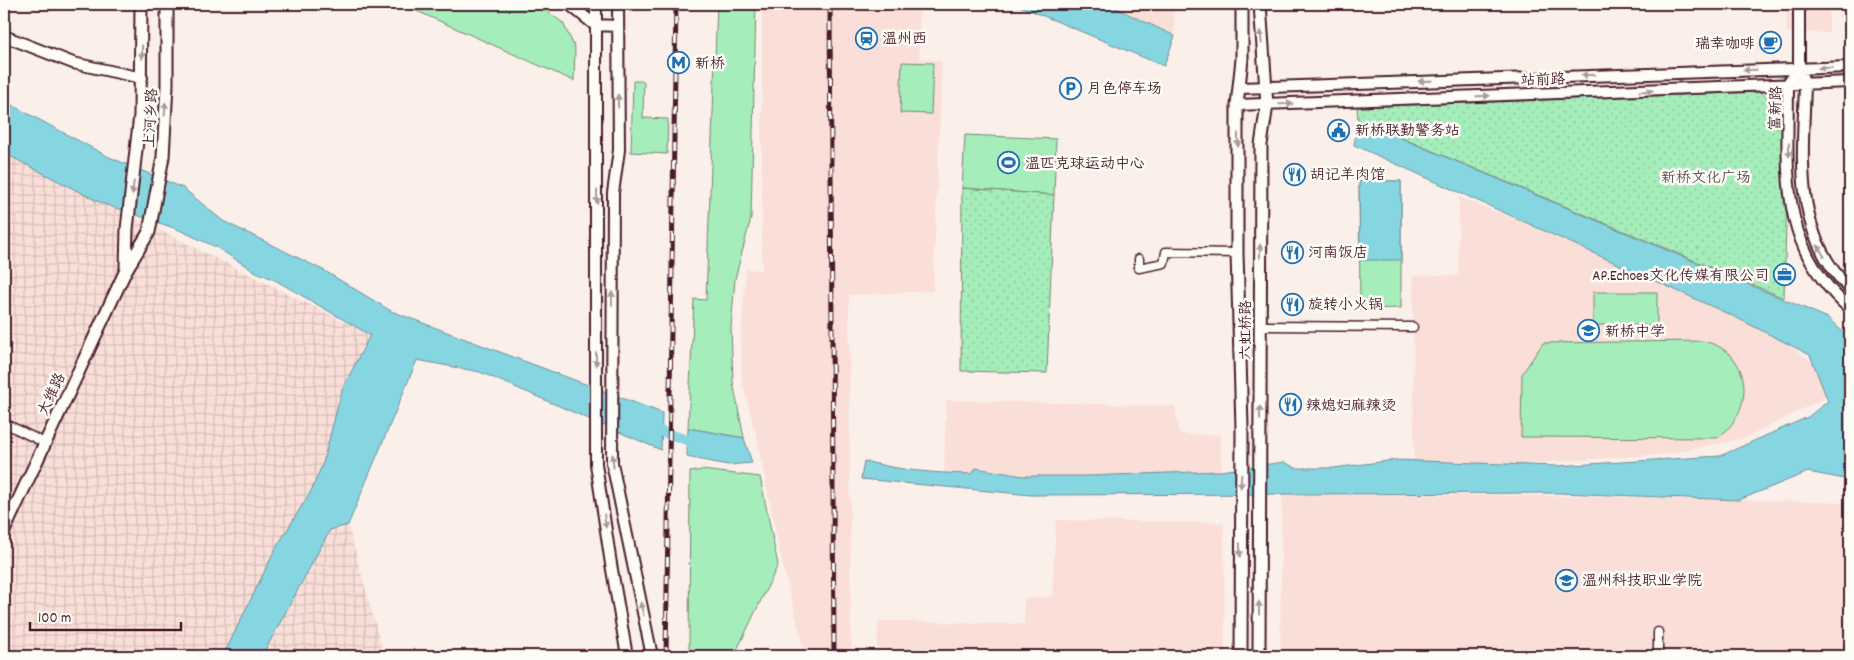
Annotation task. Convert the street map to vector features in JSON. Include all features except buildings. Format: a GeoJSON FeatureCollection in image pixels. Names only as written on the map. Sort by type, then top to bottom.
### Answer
{"type":"FeatureCollection","features":[{"type":"Feature","properties":{"kind":"main road","name":"上河乡路"},"geometry":{"type":"LineString","coordinates":[[127,228],[138,148],[142,78],[141,4]]}},
{"type":"Feature","properties":{"kind":"main road","name":"上河乡路"},"geometry":{"type":"LineString","coordinates":[[149,232],[163,157],[167,85],[167,4]]}},
{"type":"Feature","properties":{"kind":"main road","name":"六虹桥路"},"geometry":{"type":"LineString","coordinates":[[1241,656],[1237,106],[1240,88],[1242,4]]}},
{"type":"Feature","properties":{"kind":"main road","name":"六虹桥路"},"geometry":{"type":"LineString","coordinates":[[1259,656],[1261,146],[1267,105],[1260,27],[1260,4]]}},
{"type":"Feature","properties":{"kind":"main road","name":"大维路"},"geometry":{"type":"LineString","coordinates":[[126,270],[127,228]]}},
{"type":"Feature","properties":{"kind":"main road","name":"大维路"},"geometry":{"type":"LineString","coordinates":[[4,531],[126,270],[149,232]]}},
{"type":"Feature","properties":{"kind":"street"},"geometry":{"type":"LineString","coordinates":[[568,4],[595,25],[617,26]]}},
{"type":"Feature","properties":{"kind":"street"},"geometry":{"type":"LineString","coordinates":[[596,4],[596,464],[627,656]]}},
{"type":"Feature","properties":{"kind":"street"},"geometry":{"type":"LineString","coordinates":[[618,4],[620,150],[613,194],[612,462],[652,656]]}},
{"type":"Feature","properties":{"kind":"street"},"geometry":{"type":"LineString","coordinates":[[1799,4],[1799,68]]}},
{"type":"Feature","properties":{"kind":"street"},"geometry":{"type":"LineString","coordinates":[[4,36],[73,63],[142,78]]}},
{"type":"Feature","properties":{"kind":"street","name":"站前路"},"geometry":{"type":"LineString","coordinates":[[1240,88],[1799,68],[1850,68]]}},
{"type":"Feature","properties":{"kind":"street","name":"富新路"},"geometry":{"type":"LineString","coordinates":[[1799,68],[1788,84],[1790,201],[1796,230],[1810,261],[1837,298],[1850,309]]}},
{"type":"Feature","properties":{"kind":"street","name":"富新路"},"geometry":{"type":"LineString","coordinates":[[1799,68],[1805,84],[1804,202],[1816,242],[1836,276],[1850,289]]}},
{"type":"Feature","properties":{"kind":"street","name":"站前路"},"geometry":{"type":"LineString","coordinates":[[1237,106],[1633,92],[1850,82]]}},
{"type":"Feature","properties":{"kind":"street"},"geometry":{"type":"LineString","coordinates":[[1139,260],[1139,268],[1164,263],[1166,252],[1237,253]]}},
{"type":"Feature","properties":{"kind":"street"},"geometry":{"type":"LineString","coordinates":[[1260,326],[1413,327]]}},
{"type":"Feature","properties":{"kind":"street"},"geometry":{"type":"LineString","coordinates":[[4,423],[45,443]]}},
{"type":"Feature","properties":{"kind":"street"},"geometry":{"type":"LineString","coordinates":[[1658,632],[1658,656]]}},
{"type":"Feature","properties":{"kind":"shaded area"},"geometry":{"type":"Polygon","coordinates":[[[762,4],[919,4],[919,58],[942,61],[933,291],[849,295],[851,656],[806,656],[783,567],[756,434],[742,381],[741,339],[746,269],[762,270],[762,4]]]}},
{"type":"Feature","properties":{"kind":"shaded area"},"geometry":{"type":"Polygon","coordinates":[[[1107,4],[1173,4],[1175,36],[1107,4]]]}},
{"type":"Feature","properties":{"kind":"shaded area"},"geometry":{"type":"Polygon","coordinates":[[[1787,4],[1829,4],[1829,33],[1787,32],[1787,4]]]}},
{"type":"Feature","properties":{"kind":"shaded area"},"geometry":{"type":"Polygon","coordinates":[[[4,153],[371,335],[348,525],[384,656],[4,656],[4,153]]]}},
{"type":"Feature","properties":{"kind":"shaded area","name":"新桥中学"},"geometry":{"type":"Polygon","coordinates":[[[1459,197],[1601,253],[1774,335],[1821,368],[1826,397],[1746,438],[1667,454],[1507,465],[1414,463],[1413,276],[1458,275],[1459,197]]]}},
{"type":"Feature","properties":{"kind":"shaded area"},"geometry":{"type":"Polygon","coordinates":[[[946,400],[1175,406],[1179,434],[1221,435],[1221,471],[1087,476],[1023,476],[977,468],[973,474],[944,474],[946,400]]]}},
{"type":"Feature","properties":{"kind":"shaded area","name":"温州科技职业学院"},"geometry":{"type":"Polygon","coordinates":[[[1282,494],[1592,496],[1850,503],[1850,656],[1280,656],[1282,494]]]}},
{"type":"Feature","properties":{"kind":"shaded area"},"geometry":{"type":"Polygon","coordinates":[[[1056,520],[1224,523],[1225,656],[877,656],[878,621],[1024,624],[1024,598],[1052,597],[1056,520]]]}},
{"type":"Feature","properties":{"kind":"green space"},"geometry":{"type":"Polygon","coordinates":[[[401,4],[537,4],[563,23],[575,48],[574,81],[401,4]]]}},
{"type":"Feature","properties":{"kind":"green space"},"geometry":{"type":"Polygon","coordinates":[[[717,4],[756,4],[751,218],[735,279],[731,328],[733,382],[744,438],[688,428],[694,299],[706,300],[717,4]]]}},
{"type":"Feature","properties":{"kind":"green space"},"geometry":{"type":"Polygon","coordinates":[[[902,62],[933,63],[931,114],[900,113],[902,62]]]}},
{"type":"Feature","properties":{"kind":"green space"},"geometry":{"type":"Polygon","coordinates":[[[633,81],[644,81],[643,118],[668,119],[667,154],[631,152],[633,81]]]}},
{"type":"Feature","properties":{"kind":"green space","name":"新桥文化广场"},"geometry":{"type":"Polygon","coordinates":[[[1761,92],[1789,116],[1784,298],[1358,120],[1357,107],[1761,92]]]}},
{"type":"Feature","properties":{"kind":"green space","name":"温匹克球运动中心"},"geometry":{"type":"Polygon","coordinates":[[[965,135],[1056,139],[1054,195],[962,188],[965,135]]]}},
{"type":"Feature","properties":{"kind":"green space"},"geometry":{"type":"Polygon","coordinates":[[[1359,181],[1401,181],[1401,308],[1360,309],[1359,181]]]}},
{"type":"Feature","properties":{"kind":"green space"},"geometry":{"type":"Polygon","coordinates":[[[962,188],[1054,195],[1047,373],[961,371],[962,188]]]}},
{"type":"Feature","properties":{"kind":"green space"},"geometry":{"type":"Polygon","coordinates":[[[1593,292],[1657,292],[1657,325],[1593,325],[1593,292]]]}},
{"type":"Feature","properties":{"kind":"green space"},"geometry":{"type":"Polygon","coordinates":[[[1702,341],[1719,347],[1731,356],[1740,369],[1744,383],[1739,413],[1730,426],[1717,438],[1521,437],[1522,374],[1543,343],[1702,341]]]}},
{"type":"Feature","properties":{"kind":"green space"},"geometry":{"type":"Polygon","coordinates":[[[703,470],[760,477],[778,565],[734,656],[689,656],[690,472],[703,470]]]}},
{"type":"Feature","properties":{"kind":"water"},"geometry":{"type":"Polygon","coordinates":[[[1015,4],[1107,4],[1175,36],[1164,66],[1015,4]]]}},
{"type":"Feature","properties":{"kind":"water"},"geometry":{"type":"Polygon","coordinates":[[[4,101],[109,157],[183,188],[223,221],[323,270],[391,311],[662,413],[661,450],[480,372],[417,360],[348,525],[330,530],[262,656],[223,656],[276,548],[311,491],[323,463],[342,390],[370,335],[275,280],[254,271],[216,247],[177,229],[101,203],[4,153],[4,101]]]}},
{"type":"Feature","properties":{"kind":"water"},"geometry":{"type":"Polygon","coordinates":[[[1358,120],[1828,318],[1846,335],[1850,335],[1850,480],[1808,472],[1739,500],[1560,493],[1031,495],[861,479],[864,461],[931,472],[972,474],[976,468],[1023,476],[1087,476],[1221,471],[1284,462],[1296,468],[1334,468],[1395,460],[1556,466],[1720,456],[1808,417],[1828,401],[1810,355],[1733,316],[1354,145],[1358,120]]]}},
{"type":"Feature","properties":{"kind":"water"},"geometry":{"type":"Polygon","coordinates":[[[1359,181],[1401,181],[1401,260],[1360,260],[1359,181]]]}},
{"type":"Feature","properties":{"kind":"water"},"geometry":{"type":"Polygon","coordinates":[[[688,428],[744,438],[752,463],[728,465],[687,457],[688,428]]]}},
{"type":"Feature","properties":{"kind":"waterway"},"geometry":{"type":"LineString","coordinates":[[649,427],[701,445]]}},
{"type":"Feature","properties":{"kind":"railway"},"geometry":{"type":"LineString","coordinates":[[666,656],[676,4]]}},
{"type":"Feature","properties":{"kind":"railway"},"geometry":{"type":"LineString","coordinates":[[830,4],[834,656]]}},
{"type":"Feature","properties":{"kind":"place","name":"温州西"},"geometry":{"type":"Point","coordinates":[866,38]}},
{"type":"Feature","properties":{"kind":"place","name":"瑞幸咖啡"},"geometry":{"type":"Point","coordinates":[1771,43]}},
{"type":"Feature","properties":{"kind":"place","name":"新桥"},"geometry":{"type":"Point","coordinates":[679,63]}},
{"type":"Feature","properties":{"kind":"place","name":"月色停车场"},"geometry":{"type":"Point","coordinates":[1071,88]}},
{"type":"Feature","properties":{"kind":"place","name":"新桥联勤警务站"},"geometry":{"type":"Point","coordinates":[1339,130]}},
{"type":"Feature","properties":{"kind":"place","name":"温匹克球运动中心"},"geometry":{"type":"Point","coordinates":[1009,163]}},
{"type":"Feature","properties":{"kind":"place","name":"胡记羊肉馆"},"geometry":{"type":"Point","coordinates":[1294,174]}},
{"type":"Feature","properties":{"kind":"place","name":"河南饭店"},"geometry":{"type":"Point","coordinates":[1292,252]}},
{"type":"Feature","properties":{"kind":"place","name":"AP.Echoes文化传媒有限公司"},"geometry":{"type":"Point","coordinates":[1785,275]}},
{"type":"Feature","properties":{"kind":"place","name":"旋转小火锅"},"geometry":{"type":"Point","coordinates":[1292,304]}},
{"type":"Feature","properties":{"kind":"place","name":"新桥中学"},"geometry":{"type":"Point","coordinates":[1589,331]}},
{"type":"Feature","properties":{"kind":"place","name":"辣媳妇麻辣烫"},"geometry":{"type":"Point","coordinates":[1290,405]}},
{"type":"Feature","properties":{"kind":"place","name":"温州科技职业学院"},"geometry":{"type":"Point","coordinates":[1566,580]}}]}
